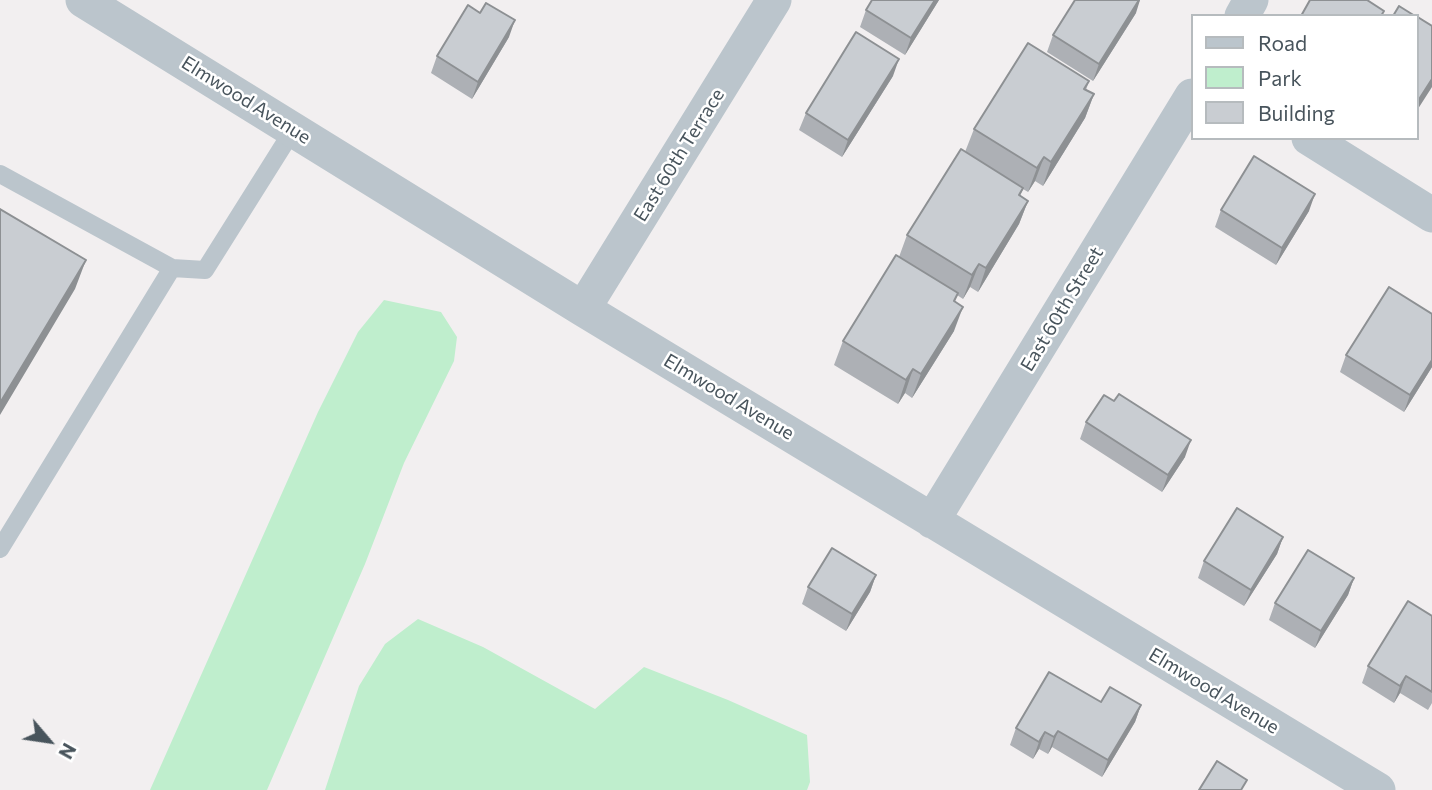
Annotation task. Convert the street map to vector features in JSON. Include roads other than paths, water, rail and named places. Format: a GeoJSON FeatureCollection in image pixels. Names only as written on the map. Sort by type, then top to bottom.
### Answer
{"type":"FeatureCollection","features":[{"type":"Feature","properties":{"kind":"street","name":"Elmwood Avenue"},"geometry":{"type":"LineString","coordinates":[[83,0],[583,309],[1378,790]]}},
{"type":"Feature","properties":{"kind":"street","name":"East 60th Terrace"},"geometry":{"type":"LineString","coordinates":[[583,309],[774,0]]}},
{"type":"Feature","properties":{"kind":"street","name":"East 60th Street"},"geometry":{"type":"LineString","coordinates":[[932,521],[1190,99]]}},
{"type":"Feature","properties":{"kind":"street"},"geometry":{"type":"LineString","coordinates":[[1312,140],[1432,215]]}},
{"type":"Feature","properties":{"kind":"lane"},"geometry":{"type":"LineString","coordinates":[[0,174],[172,268],[205,270],[293,130]]}},
{"type":"Feature","properties":{"kind":"lane"},"geometry":{"type":"LineString","coordinates":[[0,549],[172,268]]}}]}
